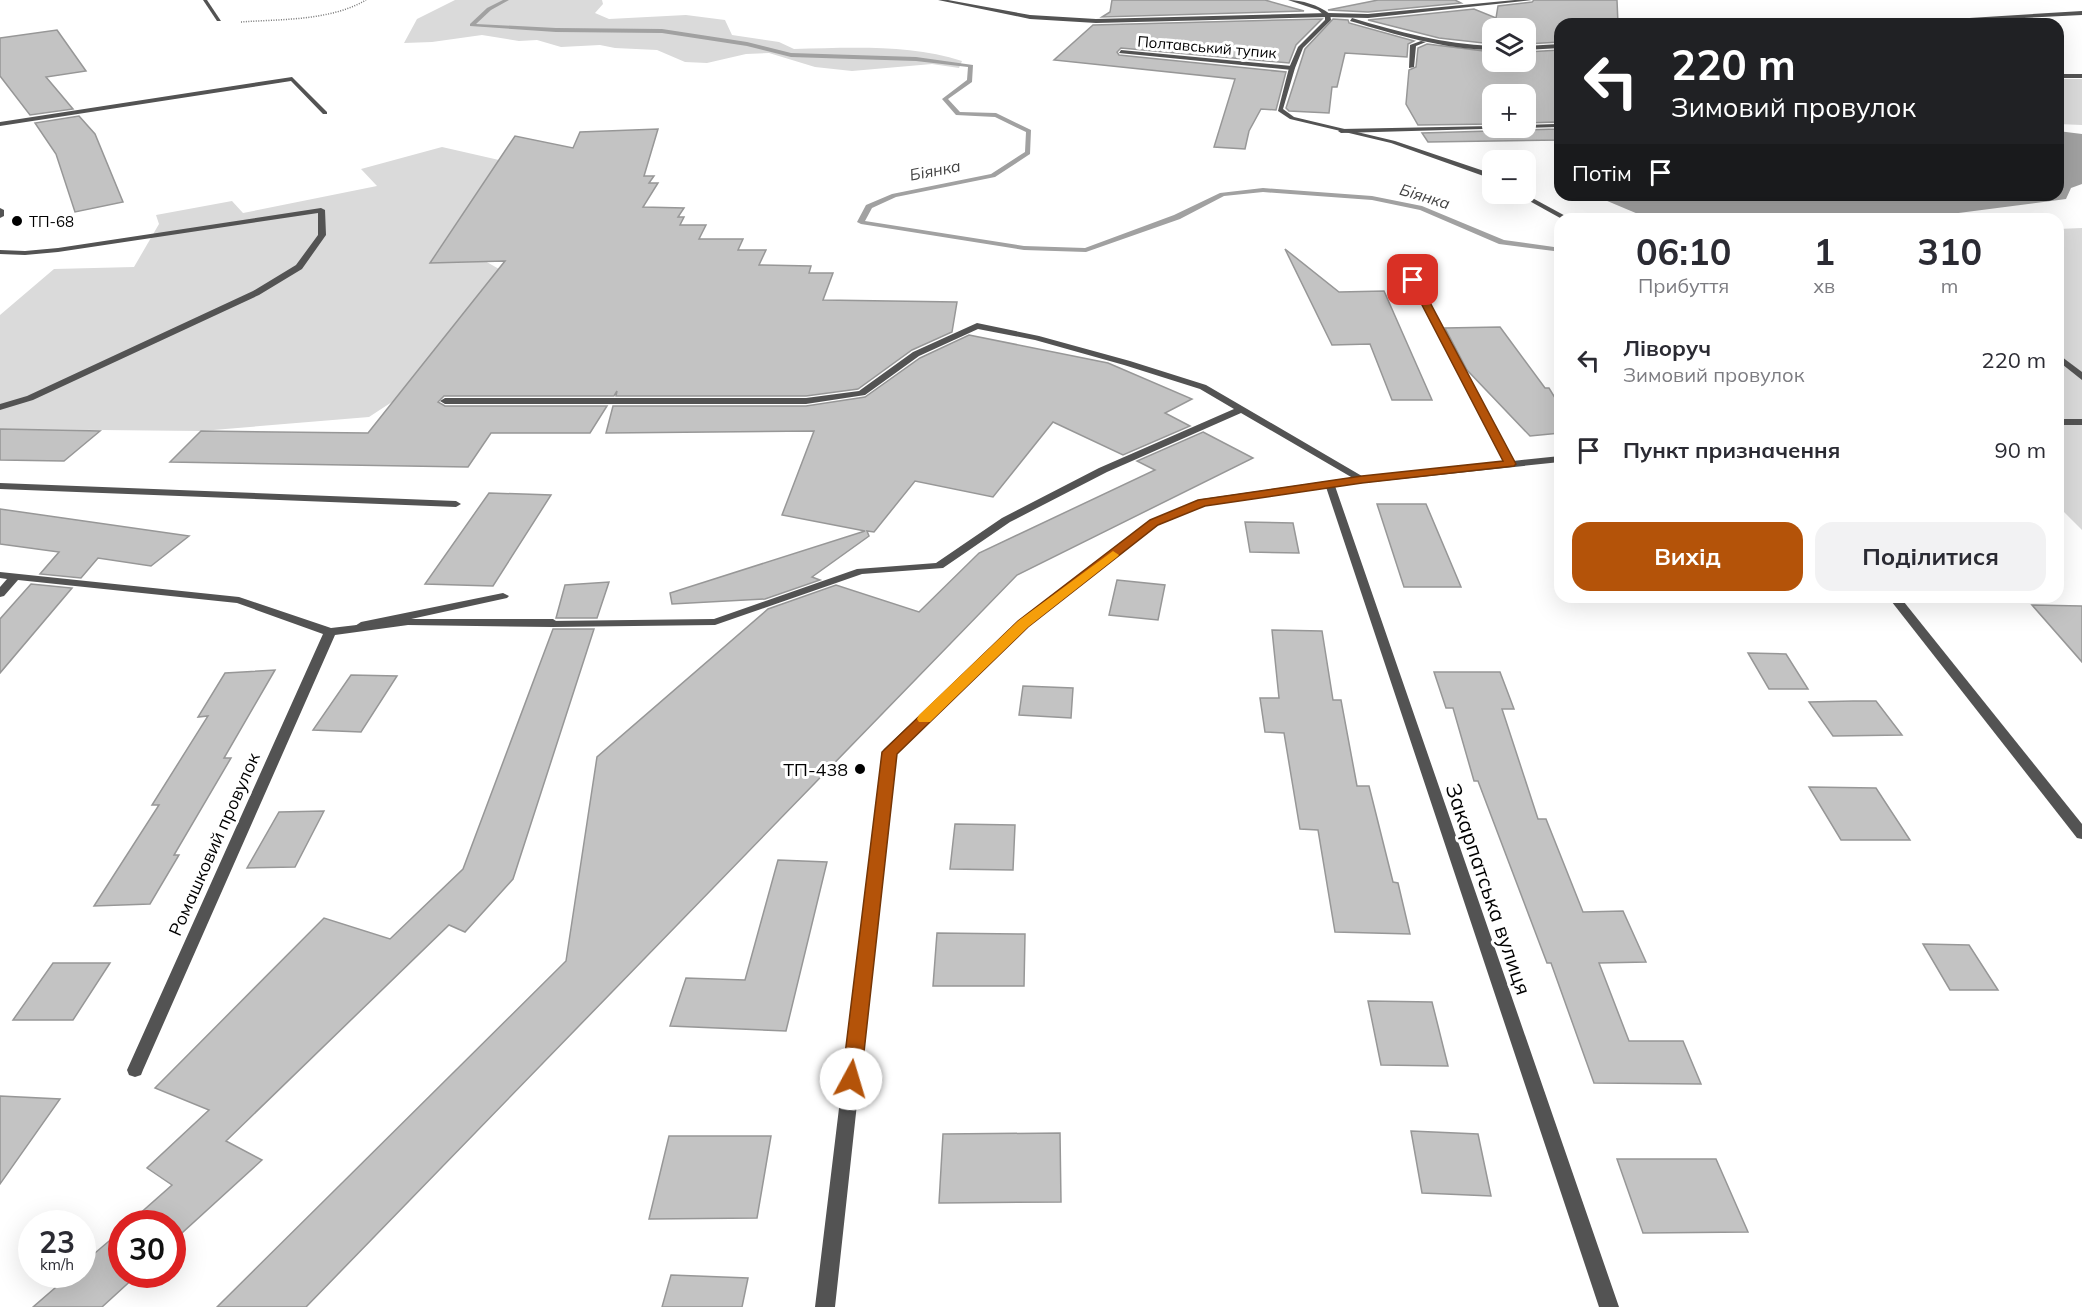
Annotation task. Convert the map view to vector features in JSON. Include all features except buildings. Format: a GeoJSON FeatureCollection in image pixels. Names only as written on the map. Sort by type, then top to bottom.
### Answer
{"type":"FeatureCollection","features":[{"type":"Feature","properties":{"kind":"street"},"geometry":{"type":"LineString","coordinates":[[205,0],[219,20]]}},
{"type":"Feature","properties":{"kind":"street"},"geometry":{"type":"LineString","coordinates":[[940,0],[1030,17],[1059,20],[1368,16],[1530,0]]}},
{"type":"Feature","properties":{"kind":"street"},"geometry":{"type":"LineString","coordinates":[[1290,0],[1320,9],[1328,15],[1346,18],[1423,42],[1482,48]]}},
{"type":"Feature","properties":{"kind":"street"},"geometry":{"type":"LineString","coordinates":[[2002,18],[2082,13]]}},
{"type":"Feature","properties":{"kind":"street"},"geometry":{"type":"LineString","coordinates":[[1328,15],[1328,20],[1302,47],[1292,68],[1280,110],[1292,118],[1393,142],[1482,172]]}},
{"type":"Feature","properties":{"kind":"street"},"geometry":{"type":"LineString","coordinates":[[1411,67],[1413,45],[1423,42]]}},
{"type":"Feature","properties":{"kind":"street"},"geometry":{"type":"LineString","coordinates":[[1536,47],[1554,46]]}},
{"type":"Feature","properties":{"kind":"street","name":"Полтавський тупик"},"geometry":{"type":"LineString","coordinates":[[1120,52],[1292,68]]}},
{"type":"Feature","properties":{"kind":"street"},"geometry":{"type":"LineString","coordinates":[[2064,76],[2082,76]]}},
{"type":"Feature","properties":{"kind":"street"},"geometry":{"type":"LineString","coordinates":[[0,124],[292,79],[325,112]]}},
{"type":"Feature","properties":{"kind":"street"},"geometry":{"type":"LineString","coordinates":[[1341,131],[1554,126]]}},
{"type":"Feature","properties":{"kind":"street"},"geometry":{"type":"LineString","coordinates":[[1536,202],[1556,213]]}},
{"type":"Feature","properties":{"kind":"street"},"geometry":{"type":"LineString","coordinates":[[0,210],[0,216]]}},
{"type":"Feature","properties":{"kind":"street"},"geometry":{"type":"LineString","coordinates":[[0,252],[25,253],[58,250],[321,210],[322,235],[299,267],[256,293],[30,398],[0,407]]}},
{"type":"Feature","properties":{"kind":"street"},"geometry":{"type":"LineString","coordinates":[[1413,280],[1510,464]]}},
{"type":"Feature","properties":{"kind":"street"},"geometry":{"type":"LineString","coordinates":[[445,400],[817,399],[862,393],[916,354],[976,326],[1036,338],[1203,387],[1362,479]]}},
{"type":"Feature","properties":{"kind":"street"},"geometry":{"type":"LineString","coordinates":[[2064,362],[2082,376]]}},
{"type":"Feature","properties":{"kind":"street"},"geometry":{"type":"LineString","coordinates":[[0,574],[239,600],[330,632],[408,622],[715,622],[861,571],[939,566],[1006,520],[1103,470],[1240,410]]}},
{"type":"Feature","properties":{"kind":"street"},"geometry":{"type":"LineString","coordinates":[[2064,422],[2082,422]]}},
{"type":"Feature","properties":{"kind":"street"},"geometry":{"type":"LineString","coordinates":[[825,1307],[890,752],[1023,624],[1154,523],[1202,502],[1362,479],[1554,460]]}},
{"type":"Feature","properties":{"kind":"street","name":"Закарпатська вулиця"},"geometry":{"type":"LineString","coordinates":[[1330,485],[1609,1307]]}},
{"type":"Feature","properties":{"kind":"street"},"geometry":{"type":"LineString","coordinates":[[0,486],[456,504]]}},
{"type":"Feature","properties":{"kind":"street"},"geometry":{"type":"LineString","coordinates":[[0,594],[16,576]]}},
{"type":"Feature","properties":{"kind":"street"},"geometry":{"type":"LineString","coordinates":[[330,632],[503,596]]}},
{"type":"Feature","properties":{"kind":"street"},"geometry":{"type":"LineString","coordinates":[[1899,603],[2082,834]]}},
{"type":"Feature","properties":{"kind":"street","name":"Ромашковий провулок"},"geometry":{"type":"LineString","coordinates":[[135,1070],[330,632]]}},
{"type":"Feature","properties":{"kind":"path"},"geometry":{"type":"LineString","coordinates":[[219,20],[229,24],[338,11],[360,5],[366,0]]}},
{"type":"Feature","properties":{"kind":"shaded area"},"geometry":{"type":"Polygon","coordinates":[[[455,0],[602,0],[603,4],[595,13],[609,19],[686,15],[725,20],[732,35],[779,42],[794,49],[900,49],[962,61],[959,68],[932,64],[852,71],[815,67],[769,53],[746,54],[707,63],[685,62],[657,50],[600,45],[561,47],[537,40],[519,41],[482,35],[432,42],[404,43],[417,19],[455,0]]]}},
{"type":"Feature","properties":{"kind":"shaded area"},"geometry":{"type":"Polygon","coordinates":[[[2064,79],[2082,79],[2082,125],[2064,124],[2064,79]]]}},
{"type":"Feature","properties":{"kind":"shaded area"},"geometry":{"type":"Polygon","coordinates":[[[2064,132],[2082,134],[2082,184],[2071,188],[2064,199],[2064,132]]]}},
{"type":"Feature","properties":{"kind":"shaded area"},"geometry":{"type":"Polygon","coordinates":[[[442,147],[499,160],[430,262],[485,261],[499,269],[395,400],[369,417],[201,431],[0,429],[0,315],[54,269],[134,267],[159,224],[156,215],[232,201],[243,213],[377,186],[361,169],[442,147]]]}},
{"type":"Feature","properties":{"kind":"shaded area"},"geometry":{"type":"Polygon","coordinates":[[[1607,201],[2051,201],[1958,213],[1636,213],[1607,201]]]}},
{"type":"Feature","properties":{"kind":"shaded area"},"geometry":{"type":"Polygon","coordinates":[[[2082,228],[2082,530],[2064,512],[2064,229],[2082,228]]]}},
{"type":"Feature","properties":{"kind":"waterway","name":"Біянка"},"geometry":{"type":"LineString","coordinates":[[507,0],[489,9],[472,25],[556,30],[662,31],[747,44],[791,55],[916,59],[971,66],[970,81],[945,99],[958,114],[996,115],[1029,131],[1028,153],[993,176],[894,195],[869,207],[861,222],[1024,248],[1086,250],[1177,217],[1222,194],[1263,190],[1372,198],[1422,208],[1502,242],[1554,249]]}},
{"type":"Feature","properties":{"kind":"slow traffic"},"geometry":{"type":"LineString","coordinates":[[924,719],[1023,624],[1113,555]]}},
{"type":"Feature","properties":{"kind":"place","name":"ТП-68"},"geometry":{"type":"Point","coordinates":[17,221]}},
{"type":"Feature","properties":{"kind":"place","name":"ТП-438"},"geometry":{"type":"Point","coordinates":[860,769]}},
{"type":"Feature","properties":{"kind":"route"},"geometry":{"type":"LineString","coordinates":[[851,1079],[890,752],[1023,624],[1154,523],[1202,502],[1362,479],[1510,464],[1413,280]]}}]}
